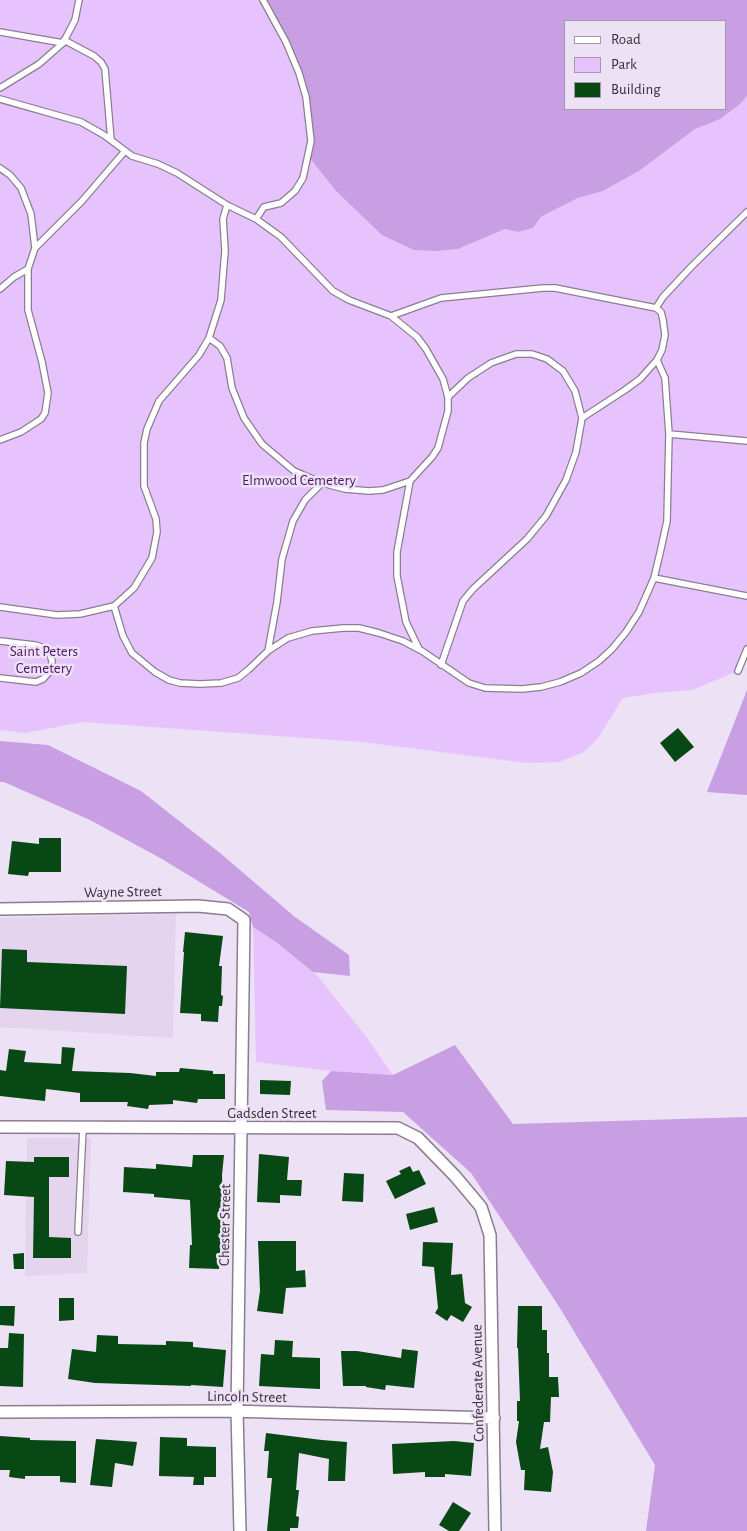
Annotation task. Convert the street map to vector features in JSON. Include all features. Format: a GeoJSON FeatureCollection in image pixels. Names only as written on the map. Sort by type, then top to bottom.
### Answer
{"type":"FeatureCollection","features":[{"type":"Feature","properties":{"kind":"street","name":"Wayne Street"},"geometry":{"type":"LineString","coordinates":[[0,909],[198,906],[228,909],[244,920]]}},
{"type":"Feature","properties":{"kind":"street","name":"Chester Street"},"geometry":{"type":"LineString","coordinates":[[240,1531],[237,1411],[244,920]]}},
{"type":"Feature","properties":{"kind":"street","name":"Gadsden Street"},"geometry":{"type":"LineString","coordinates":[[0,1127],[398,1128],[418,1138],[455,1176],[480,1207],[490,1235]]}},
{"type":"Feature","properties":{"kind":"street","name":"Confederate Avenue"},"geometry":{"type":"LineString","coordinates":[[490,1235],[495,1531]]}},
{"type":"Feature","properties":{"kind":"street","name":"Lincoln Street"},"geometry":{"type":"LineString","coordinates":[[0,1412],[237,1411],[494,1418]]}},
{"type":"Feature","properties":{"kind":"lane"},"geometry":{"type":"LineString","coordinates":[[0,88],[39,64],[63,42],[75,20],[79,0]]}},
{"type":"Feature","properties":{"kind":"lane"},"geometry":{"type":"LineString","coordinates":[[256,219],[264,207],[281,203],[295,191],[303,178],[311,141],[306,97],[299,73],[286,42],[263,0]]}},
{"type":"Feature","properties":{"kind":"lane"},"geometry":{"type":"LineString","coordinates":[[0,32],[63,42],[94,56],[101,62],[105,69],[111,140]]}},
{"type":"Feature","properties":{"kind":"lane"},"geometry":{"type":"LineString","coordinates":[[0,99],[81,122],[111,140],[132,156],[158,164],[177,173],[227,205],[256,219],[281,237],[333,291],[349,300],[391,316],[417,338],[426,349],[443,379],[448,397],[448,411],[438,448],[410,481],[384,490],[345,489],[322,483],[294,471],[262,444],[244,418],[232,388],[227,358],[220,346],[210,338]]}},
{"type":"Feature","properties":{"kind":"lane"},"geometry":{"type":"LineString","coordinates":[[35,248],[82,201],[124,151]]}},
{"type":"Feature","properties":{"kind":"lane"},"geometry":{"type":"LineString","coordinates":[[0,168],[10,175],[20,188],[31,214],[35,248],[28,269],[28,310],[48,393],[45,413],[35,424],[0,440]]}},
{"type":"Feature","properties":{"kind":"lane"},"geometry":{"type":"LineString","coordinates":[[0,607],[57,615],[80,614],[114,606],[134,588],[152,558],[157,532],[156,519],[144,486],[144,443],[151,417],[159,401],[199,355],[210,338],[221,300],[225,250],[223,219],[227,205]]}},
{"type":"Feature","properties":{"kind":"lane"},"geometry":{"type":"LineString","coordinates":[[656,308],[691,267],[747,212]]}},
{"type":"Feature","properties":{"kind":"lane"},"geometry":{"type":"LineString","coordinates":[[0,289],[14,277],[28,269]]}},
{"type":"Feature","properties":{"kind":"lane"},"geometry":{"type":"LineString","coordinates":[[391,316],[441,298],[543,288],[555,288],[656,308],[661,312],[665,335],[662,350],[657,360],[626,390],[582,418]]}},
{"type":"Feature","properties":{"kind":"lane"},"geometry":{"type":"LineString","coordinates":[[441,665],[463,601],[473,589],[527,539],[546,516],[566,480],[576,452],[582,418],[575,391],[562,371],[546,359],[532,354],[516,354],[491,363],[468,378],[448,397]]}},
{"type":"Feature","properties":{"kind":"lane"},"geometry":{"type":"LineString","coordinates":[[114,606],[123,636],[132,653],[148,667],[169,680],[180,683],[221,683],[238,678],[268,651],[288,638],[312,631],[343,628],[359,628],[403,641],[420,650],[469,683],[485,688],[522,689],[541,687],[560,682],[581,673],[599,661],[612,649],[639,612],[654,578],[667,521],[669,434],[665,378],[657,360]]}},
{"type":"Feature","properties":{"kind":"lane"},"geometry":{"type":"LineString","coordinates":[[669,434],[747,441]]}},
{"type":"Feature","properties":{"kind":"lane"},"geometry":{"type":"LineString","coordinates":[[410,481],[397,552],[398,576],[406,622],[420,650]]}},
{"type":"Feature","properties":{"kind":"lane"},"geometry":{"type":"LineString","coordinates":[[268,651],[282,560],[293,521],[305,500],[322,483]]}},
{"type":"Feature","properties":{"kind":"lane"},"geometry":{"type":"LineString","coordinates":[[654,578],[747,596]]}},
{"type":"Feature","properties":{"kind":"lane"},"geometry":{"type":"LineString","coordinates":[[0,641],[45,648],[50,654],[52,661],[51,670],[43,679],[36,682],[0,678]]}},
{"type":"Feature","properties":{"kind":"lane"},"geometry":{"type":"LineString","coordinates":[[738,672],[747,649]]}},
{"type":"Feature","properties":{"kind":"lane"},"geometry":{"type":"LineString","coordinates":[[78,1232],[82,1128]]}},
{"type":"Feature","properties":{"kind":"shaded area"},"geometry":{"type":"Polygon","coordinates":[[[263,0],[747,0],[747,96],[740,104],[720,119],[695,129],[639,171],[603,191],[578,198],[554,210],[541,217],[533,228],[518,232],[505,229],[458,249],[414,250],[382,235],[336,191],[309,157],[309,121],[299,73],[263,0]]]}},
{"type":"Feature","properties":{"kind":"shaded area"},"geometry":{"type":"Polygon","coordinates":[[[747,690],[747,795],[707,792],[747,690]]]}},
{"type":"Feature","properties":{"kind":"shaded area"},"geometry":{"type":"Polygon","coordinates":[[[0,741],[48,745],[141,791],[220,853],[295,917],[349,955],[350,976],[313,972],[276,942],[253,927],[249,912],[162,859],[90,820],[4,782],[0,782],[0,741]]]}},
{"type":"Feature","properties":{"kind":"shaded area"},"geometry":{"type":"Polygon","coordinates":[[[176,914],[173,1038],[0,1027],[0,918],[176,914]]]}},
{"type":"Feature","properties":{"kind":"shaded area"},"geometry":{"type":"Polygon","coordinates":[[[455,1045],[513,1124],[747,1117],[747,1531],[646,1531],[655,1465],[558,1305],[471,1173],[403,1112],[326,1110],[322,1081],[331,1071],[393,1075],[455,1045]]]}},
{"type":"Feature","properties":{"kind":"shaded area"},"geometry":{"type":"Polygon","coordinates":[[[27,1138],[91,1138],[87,1273],[25,1276],[27,1138]]]}},
{"type":"Feature","properties":{"kind":"green space","name":"Elmwood Cemetery"},"geometry":{"type":"Polygon","coordinates":[[[0,0],[263,0],[286,42],[336,191],[357,210],[458,249],[505,229],[518,232],[533,228],[541,217],[554,210],[578,198],[603,191],[639,171],[695,129],[720,118],[740,104],[747,96],[747,649],[738,671],[692,690],[623,698],[598,738],[584,752],[559,762],[527,763],[362,742],[83,722],[25,733],[0,730],[0,0]]]}},
{"type":"Feature","properties":{"kind":"green space"},"geometry":{"type":"Polygon","coordinates":[[[253,927],[276,942],[316,974],[365,1035],[393,1075],[331,1071],[256,1062],[253,927]]]}},
{"type":"Feature","properties":{"kind":"building"},"geometry":{"type":"Polygon","coordinates":[[[678,728],[694,747],[675,762],[660,743],[678,728]]]}},
{"type":"Feature","properties":{"kind":"building"},"geometry":{"type":"Polygon","coordinates":[[[39,838],[61,838],[61,872],[29,872],[28,876],[8,874],[12,841],[39,844],[39,838]]]}},
{"type":"Feature","properties":{"kind":"building"},"geometry":{"type":"Polygon","coordinates":[[[185,932],[223,936],[219,966],[222,966],[221,995],[223,996],[222,1006],[219,1006],[218,1022],[201,1021],[201,1014],[180,1013],[185,932]]]}},
{"type":"Feature","properties":{"kind":"building"},"geometry":{"type":"Polygon","coordinates":[[[2,949],[27,950],[27,962],[127,966],[125,1014],[0,1008],[2,949]]]}},
{"type":"Feature","properties":{"kind":"building"},"geometry":{"type":"Polygon","coordinates":[[[62,1047],[75,1048],[72,1071],[156,1076],[156,1072],[179,1072],[180,1068],[213,1071],[213,1074],[225,1074],[225,1099],[198,1099],[197,1103],[173,1100],[173,1104],[149,1105],[148,1109],[127,1106],[128,1102],[80,1102],[80,1093],[46,1089],[45,1101],[0,1096],[0,1070],[6,1071],[9,1049],[26,1051],[24,1062],[61,1064],[62,1047]]]}},
{"type":"Feature","properties":{"kind":"building"},"geometry":{"type":"Polygon","coordinates":[[[260,1080],[291,1081],[290,1095],[260,1094],[260,1080]]]}},
{"type":"Feature","properties":{"kind":"building"},"geometry":{"type":"Polygon","coordinates":[[[259,1154],[289,1157],[287,1180],[302,1180],[301,1196],[280,1195],[280,1203],[257,1202],[259,1154]]]}},
{"type":"Feature","properties":{"kind":"building"},"geometry":{"type":"Polygon","coordinates":[[[193,1155],[224,1155],[222,1175],[224,1238],[221,1238],[219,1269],[189,1268],[190,1245],[192,1245],[190,1200],[154,1197],[154,1194],[123,1192],[124,1167],[156,1169],[156,1164],[192,1167],[193,1155]]]}},
{"type":"Feature","properties":{"kind":"building"},"geometry":{"type":"Polygon","coordinates":[[[34,1157],[69,1157],[69,1177],[49,1177],[49,1237],[71,1238],[71,1258],[33,1258],[34,1197],[4,1195],[6,1161],[34,1162],[34,1157]]]}},
{"type":"Feature","properties":{"kind":"building"},"geometry":{"type":"Polygon","coordinates":[[[410,1166],[413,1172],[419,1170],[426,1184],[395,1199],[386,1181],[401,1174],[399,1171],[410,1166]]]}},
{"type":"Feature","properties":{"kind":"building"},"geometry":{"type":"Polygon","coordinates":[[[344,1173],[364,1174],[363,1202],[342,1201],[344,1173]]]}},
{"type":"Feature","properties":{"kind":"building"},"geometry":{"type":"Polygon","coordinates":[[[434,1207],[438,1222],[410,1230],[406,1214],[434,1207]]]}},
{"type":"Feature","properties":{"kind":"building"},"geometry":{"type":"Polygon","coordinates":[[[258,1241],[296,1241],[296,1271],[305,1270],[306,1287],[286,1288],[283,1314],[257,1311],[260,1291],[258,1241]]]}},
{"type":"Feature","properties":{"kind":"building"},"geometry":{"type":"Polygon","coordinates":[[[423,1242],[453,1243],[451,1275],[462,1274],[465,1303],[472,1307],[463,1322],[451,1315],[447,1321],[435,1313],[438,1308],[434,1267],[422,1266],[423,1242]]]}},
{"type":"Feature","properties":{"kind":"building"},"geometry":{"type":"Polygon","coordinates":[[[24,1253],[24,1269],[14,1269],[13,1254],[24,1253]]]}},
{"type":"Feature","properties":{"kind":"building"},"geometry":{"type":"Polygon","coordinates":[[[59,1298],[74,1298],[74,1320],[59,1321],[59,1298]]]}},
{"type":"Feature","properties":{"kind":"building"},"geometry":{"type":"Polygon","coordinates":[[[0,1306],[15,1306],[14,1326],[0,1325],[0,1306]]]}},
{"type":"Feature","properties":{"kind":"building"},"geometry":{"type":"Polygon","coordinates":[[[518,1306],[542,1306],[542,1330],[547,1330],[549,1377],[558,1377],[559,1397],[551,1397],[550,1422],[544,1422],[540,1449],[548,1447],[553,1472],[551,1492],[524,1490],[525,1470],[521,1470],[516,1442],[519,1421],[517,1421],[517,1401],[520,1401],[517,1348],[518,1306]]]}},
{"type":"Feature","properties":{"kind":"building"},"geometry":{"type":"Polygon","coordinates":[[[9,1333],[24,1334],[23,1387],[0,1386],[0,1348],[8,1348],[9,1333]]]}},
{"type":"Feature","properties":{"kind":"building"},"geometry":{"type":"Polygon","coordinates":[[[97,1335],[118,1336],[118,1344],[166,1345],[166,1341],[193,1342],[193,1347],[226,1350],[223,1387],[95,1383],[68,1379],[72,1349],[96,1352],[97,1335]]]}},
{"type":"Feature","properties":{"kind":"building"},"geometry":{"type":"Polygon","coordinates":[[[275,1340],[293,1341],[292,1357],[320,1358],[320,1389],[259,1386],[261,1354],[274,1355],[275,1340]]]}},
{"type":"Feature","properties":{"kind":"building"},"geometry":{"type":"Polygon","coordinates":[[[402,1349],[418,1351],[414,1388],[386,1385],[385,1390],[366,1386],[343,1386],[341,1351],[357,1351],[401,1358],[402,1349]]]}},
{"type":"Feature","properties":{"kind":"building"},"geometry":{"type":"Polygon","coordinates":[[[266,1433],[347,1442],[345,1481],[328,1481],[329,1459],[299,1453],[296,1490],[299,1490],[296,1516],[299,1517],[298,1528],[290,1528],[290,1531],[267,1531],[272,1478],[267,1478],[269,1451],[264,1451],[266,1433]]]}},
{"type":"Feature","properties":{"kind":"building"},"geometry":{"type":"Polygon","coordinates":[[[0,1436],[30,1438],[30,1440],[76,1441],[76,1483],[60,1482],[60,1476],[25,1476],[25,1479],[9,1477],[10,1470],[0,1470],[0,1436]]]}},
{"type":"Feature","properties":{"kind":"building"},"geometry":{"type":"Polygon","coordinates":[[[160,1437],[187,1438],[187,1446],[216,1447],[216,1477],[204,1477],[204,1485],[193,1485],[194,1477],[159,1476],[160,1437]]]}},
{"type":"Feature","properties":{"kind":"building"},"geometry":{"type":"Polygon","coordinates":[[[96,1439],[137,1442],[133,1466],[115,1463],[112,1487],[90,1485],[96,1439]]]}},
{"type":"Feature","properties":{"kind":"building"},"geometry":{"type":"Polygon","coordinates":[[[454,1441],[474,1443],[471,1476],[445,1474],[445,1477],[425,1477],[425,1472],[393,1474],[392,1444],[454,1441]]]}},
{"type":"Feature","properties":{"kind":"building"},"geometry":{"type":"Polygon","coordinates":[[[453,1502],[471,1513],[459,1531],[449,1531],[439,1525],[453,1502]]]}},
{"type":"Feature","properties":{"kind":"park label","name":"Saint Peters Cemetery"},"geometry":{"type":"Point","coordinates":[44,660]}}]}
